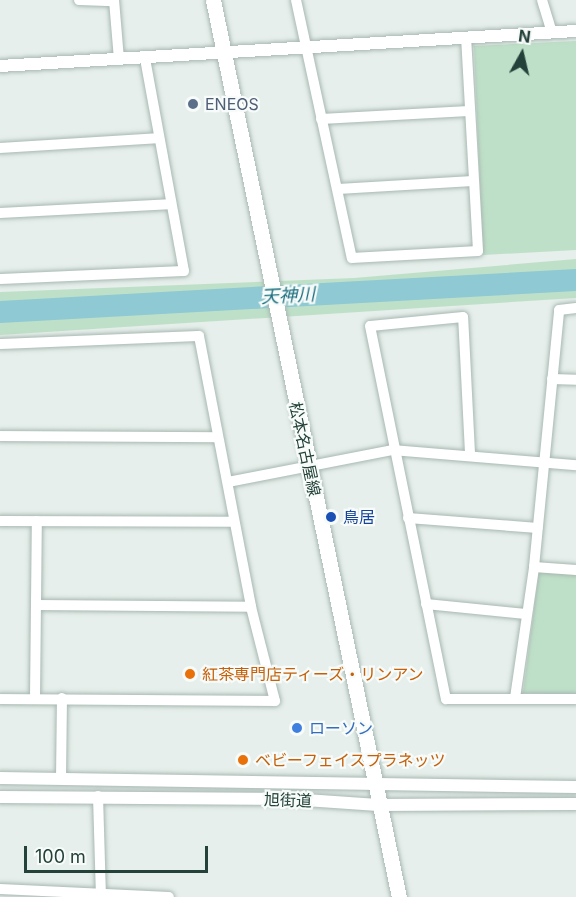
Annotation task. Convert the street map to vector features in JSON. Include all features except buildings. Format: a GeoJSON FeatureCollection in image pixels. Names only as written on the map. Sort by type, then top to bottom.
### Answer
{"type":"FeatureCollection","features":[{"type":"Feature","properties":{"kind":"main road","name":"松本名古屋線"},"geometry":{"type":"LineString","coordinates":[[213,0],[372,783],[399,897]]}},
{"type":"Feature","properties":{"kind":"street"},"geometry":{"type":"LineString","coordinates":[[79,0],[114,1],[119,59]]}},
{"type":"Feature","properties":{"kind":"street"},"geometry":{"type":"LineString","coordinates":[[296,0],[303,45],[338,189],[352,258],[478,251],[466,37]]}},
{"type":"Feature","properties":{"kind":"street"},"geometry":{"type":"LineString","coordinates":[[542,0],[552,33]]}},
{"type":"Feature","properties":{"kind":"street"},"geometry":{"type":"LineString","coordinates":[[0,66],[303,45],[576,31]]}},
{"type":"Feature","properties":{"kind":"street"},"geometry":{"type":"LineString","coordinates":[[0,279],[184,271],[157,138],[145,57]]}},
{"type":"Feature","properties":{"kind":"street"},"geometry":{"type":"LineString","coordinates":[[321,119],[470,111]]}},
{"type":"Feature","properties":{"kind":"street"},"geometry":{"type":"LineString","coordinates":[[0,148],[157,138]]}},
{"type":"Feature","properties":{"kind":"street"},"geometry":{"type":"LineString","coordinates":[[338,189],[473,181]]}},
{"type":"Feature","properties":{"kind":"street"},"geometry":{"type":"LineString","coordinates":[[0,213],[170,204]]}},
{"type":"Feature","properties":{"kind":"street"},"geometry":{"type":"LineString","coordinates":[[515,698],[534,567],[559,310],[576,308]]}},
{"type":"Feature","properties":{"kind":"street"},"geometry":{"type":"LineString","coordinates":[[471,453],[463,317],[370,326],[392,450],[446,699],[576,699]]}},
{"type":"Feature","properties":{"kind":"street"},"geometry":{"type":"LineString","coordinates":[[0,344],[199,336],[251,607],[275,701],[0,699]]}},
{"type":"Feature","properties":{"kind":"street"},"geometry":{"type":"LineString","coordinates":[[552,378],[576,380]]}},
{"type":"Feature","properties":{"kind":"street"},"geometry":{"type":"LineString","coordinates":[[0,436],[217,437]]}},
{"type":"Feature","properties":{"kind":"street"},"geometry":{"type":"LineString","coordinates":[[228,482],[308,464],[392,450],[471,453],[576,465]]}},
{"type":"Feature","properties":{"kind":"street"},"geometry":{"type":"LineString","coordinates":[[408,518],[538,528]]}},
{"type":"Feature","properties":{"kind":"street"},"geometry":{"type":"LineString","coordinates":[[0,521],[234,522]]}},
{"type":"Feature","properties":{"kind":"street"},"geometry":{"type":"LineString","coordinates":[[35,698],[37,521]]}},
{"type":"Feature","properties":{"kind":"street"},"geometry":{"type":"LineString","coordinates":[[534,567],[576,570]]}},
{"type":"Feature","properties":{"kind":"street"},"geometry":{"type":"LineString","coordinates":[[426,603],[526,614]]}},
{"type":"Feature","properties":{"kind":"street"},"geometry":{"type":"LineString","coordinates":[[37,605],[251,607]]}},
{"type":"Feature","properties":{"kind":"street"},"geometry":{"type":"LineString","coordinates":[[61,779],[62,698]]}},
{"type":"Feature","properties":{"kind":"street","name":"旭街道"},"geometry":{"type":"LineString","coordinates":[[0,778],[576,787]]}},
{"type":"Feature","properties":{"kind":"street","name":"旭街道"},"geometry":{"type":"LineString","coordinates":[[0,796],[98,796],[378,805],[576,804]]}},
{"type":"Feature","properties":{"kind":"street"},"geometry":{"type":"LineString","coordinates":[[98,796],[101,894]]}},
{"type":"Feature","properties":{"kind":"street"},"geometry":{"type":"LineString","coordinates":[[0,889],[169,897]]}},
{"type":"Feature","properties":{"kind":"green space"},"geometry":{"type":"Polygon","coordinates":[[[576,41],[576,250],[483,255],[474,46],[576,41]]]}},
{"type":"Feature","properties":{"kind":"green space"},"geometry":{"type":"Polygon","coordinates":[[[576,259],[576,298],[0,335],[0,292],[354,278],[576,259]]]}},
{"type":"Feature","properties":{"kind":"green space"},"geometry":{"type":"Polygon","coordinates":[[[539,571],[576,575],[576,695],[523,693],[539,571]]]}},
{"type":"Feature","properties":{"kind":"waterway","name":"天神川"},"geometry":{"type":"LineString","coordinates":[[0,312],[576,280]]}},
{"type":"Feature","properties":{"kind":"place","name":"ENEOS"},"geometry":{"type":"Point","coordinates":[193,104]}},
{"type":"Feature","properties":{"kind":"place","name":"鳥居"},"geometry":{"type":"Point","coordinates":[331,517]}},
{"type":"Feature","properties":{"kind":"place","name":"紅茶専門店ティーズ・リンアン"},"geometry":{"type":"Point","coordinates":[190,674]}},
{"type":"Feature","properties":{"kind":"place","name":"ローソン"},"geometry":{"type":"Point","coordinates":[297,728]}},
{"type":"Feature","properties":{"kind":"place","name":"ベビーフェイスプラネッツ"},"geometry":{"type":"Point","coordinates":[243,760]}}]}
